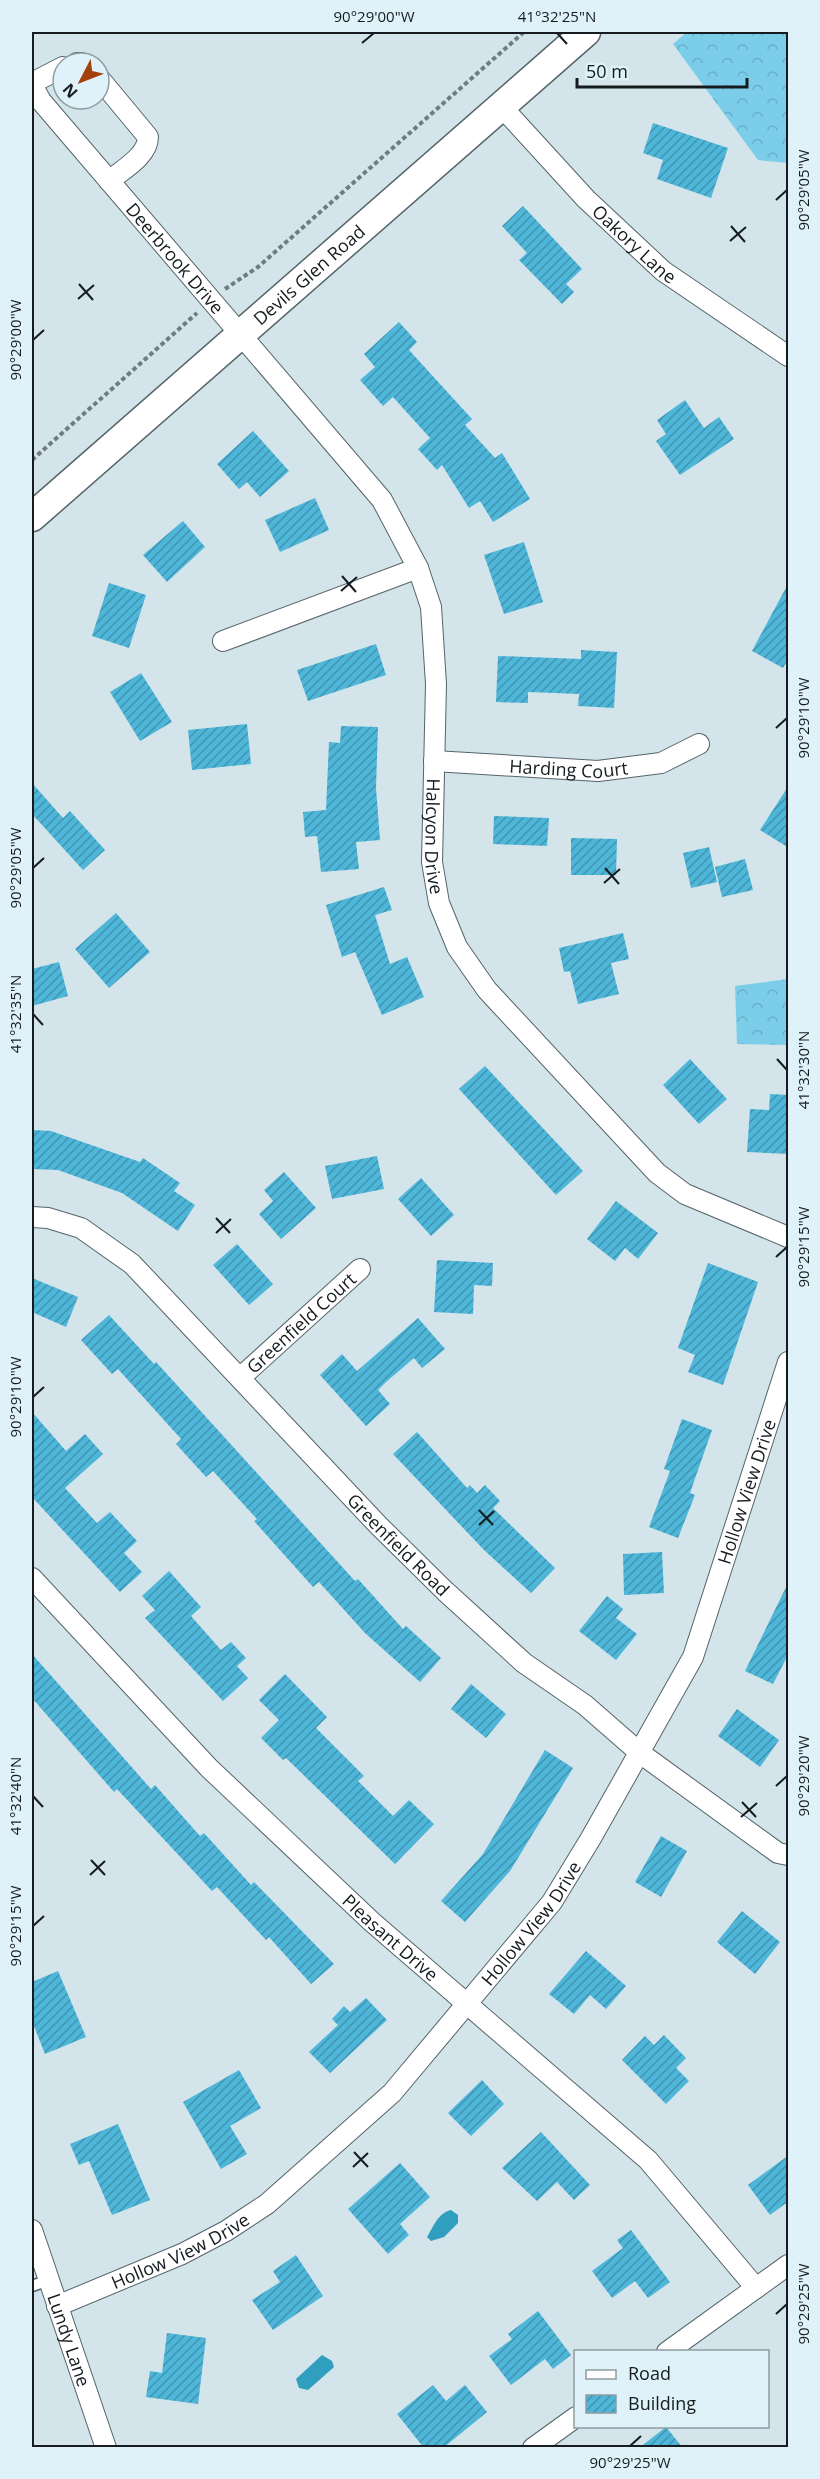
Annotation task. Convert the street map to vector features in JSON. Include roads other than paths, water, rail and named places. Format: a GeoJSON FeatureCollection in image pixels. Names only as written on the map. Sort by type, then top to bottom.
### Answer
{"type":"FeatureCollection","features":[{"type":"Feature","properties":{"kind":"main road","name":"Devils Glen Road"},"geometry":{"type":"LineString","coordinates":[[32,518],[586,32]]}},
{"type":"Feature","properties":{"kind":"street","name":"Deerbrook Drive"},"geometry":{"type":"LineString","coordinates":[[51,74],[32,84],[41,101],[241,335]]}},
{"type":"Feature","properties":{"kind":"street"},"geometry":{"type":"LineString","coordinates":[[109,181],[143,152],[148,144],[148,137],[111,92]]}},
{"type":"Feature","properties":{"kind":"street","name":"Oakory Lane"},"geometry":{"type":"LineString","coordinates":[[501,106],[586,199],[663,271],[789,356]]}},
{"type":"Feature","properties":{"kind":"street","name":"Halcyon Drive"},"geometry":{"type":"LineString","coordinates":[[241,335],[382,500],[418,568],[431,607],[436,684],[432,862],[439,903],[457,946],[487,990],[657,1173],[685,1194],[789,1237]]}},
{"type":"Feature","properties":{"kind":"street"},"geometry":{"type":"LineString","coordinates":[[223,641],[418,568]]}},
{"type":"Feature","properties":{"kind":"street","name":"Harding Court"},"geometry":{"type":"LineString","coordinates":[[434,761],[598,771],[661,763],[699,744]]}},
{"type":"Feature","properties":{"kind":"street","name":"Greenfield Road"},"geometry":{"type":"LineString","coordinates":[[32,1217],[48,1218],[81,1228],[132,1264],[379,1526],[445,1591],[524,1663],[585,1705],[640,1753],[778,1853],[789,1855]]}},
{"type":"Feature","properties":{"kind":"street","name":"Greenfield Court"},"geometry":{"type":"LineString","coordinates":[[241,1377],[360,1269]]}},
{"type":"Feature","properties":{"kind":"street","name":"Hollow View Drive"},"geometry":{"type":"LineString","coordinates":[[57,2306],[182,2254],[226,2231],[267,2204],[392,2093],[469,2004],[552,1902],[640,1753],[693,1657],[789,1362]]}},
{"type":"Feature","properties":{"kind":"street","name":"Pleasant Drive"},"geometry":{"type":"LineString","coordinates":[[32,1578],[209,1768],[372,1922],[648,2160],[756,2288]]}},
{"type":"Feature","properties":{"kind":"street","name":"Lundy Lane"},"geometry":{"type":"LineString","coordinates":[[32,2230],[40,2283],[57,2306],[106,2448]]}},
{"type":"Feature","properties":{"kind":"street"},"geometry":{"type":"LineString","coordinates":[[670,2350],[789,2265]]}},
{"type":"Feature","properties":{"kind":"street"},"geometry":{"type":"LineString","coordinates":[[533,2448],[574,2418]]}}]}
